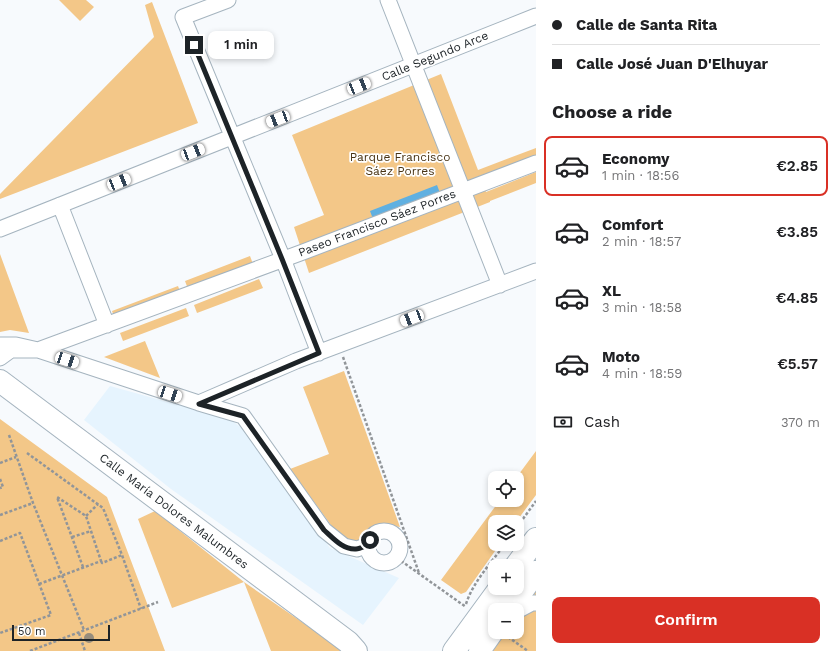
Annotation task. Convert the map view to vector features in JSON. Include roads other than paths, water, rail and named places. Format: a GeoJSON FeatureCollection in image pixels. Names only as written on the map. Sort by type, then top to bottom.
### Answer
{"type":"FeatureCollection","features":[{"type":"Feature","properties":{"kind":"main road","name":"Calle María Dolores Malumbres"},"geometry":{"type":"LineString","coordinates":[[7,386],[357,648]]}},
{"type":"Feature","properties":{"kind":"main road"},"geometry":{"type":"LineString","coordinates":[[521,559],[536,539]]}},
{"type":"Feature","properties":{"kind":"main road"},"geometry":{"type":"LineString","coordinates":[[513,603],[536,572]]}},
{"type":"Feature","properties":{"kind":"main road"},"geometry":{"type":"LineString","coordinates":[[454,651],[488,623]]}},
{"type":"Feature","properties":{"kind":"main road"},"geometry":{"type":"LineString","coordinates":[[480,651],[483,645],[488,623]]}},
{"type":"Feature","properties":{"kind":"street"},"geometry":{"type":"LineString","coordinates":[[228,0],[183,17],[319,353]]}},
{"type":"Feature","properties":{"kind":"street"},"geometry":{"type":"LineString","coordinates":[[388,0],[500,285]]}},
{"type":"Feature","properties":{"kind":"street","name":"Calle Segundo Arce"},"geometry":{"type":"LineString","coordinates":[[0,229],[536,16]]}},
{"type":"Feature","properties":{"kind":"street","name":"Paseo Francisco Sáez Porres"},"geometry":{"type":"LineString","coordinates":[[38,350],[303,252],[536,163]]}},
{"type":"Feature","properties":{"kind":"street"},"geometry":{"type":"LineString","coordinates":[[60,205],[108,325]]}},
{"type":"Feature","properties":{"kind":"street"},"geometry":{"type":"LineString","coordinates":[[199,404],[339,345],[536,271]]}},
{"type":"Feature","properties":{"kind":"street"},"geometry":{"type":"LineString","coordinates":[[0,345],[16,345],[38,350],[199,404],[243,416],[324,530],[344,546],[356,549],[368,545],[370,540],[377,533],[383,531],[397,537],[400,548],[397,558],[388,563],[378,562],[370,555],[368,545]]}},
{"type":"Feature","properties":{"kind":"street"},"geometry":{"type":"LineString","coordinates":[[0,358],[10,350],[38,350]]}},
{"type":"Feature","properties":{"kind":"street"},"geometry":{"type":"LineString","coordinates":[[0,374],[7,386]]}},
{"type":"Feature","properties":{"kind":"street"},"geometry":{"type":"LineString","coordinates":[[524,608],[536,603]]}},
{"type":"Feature","properties":{"kind":"water"},"geometry":{"type":"Polygon","coordinates":[[[437,185],[440,193],[373,219],[370,211],[437,185]]]}},
{"type":"Feature","properties":{"kind":"park label","name":"Parque Francisco Sáez Porres"},"geometry":{"type":"Point","coordinates":[400,164]}}]}
